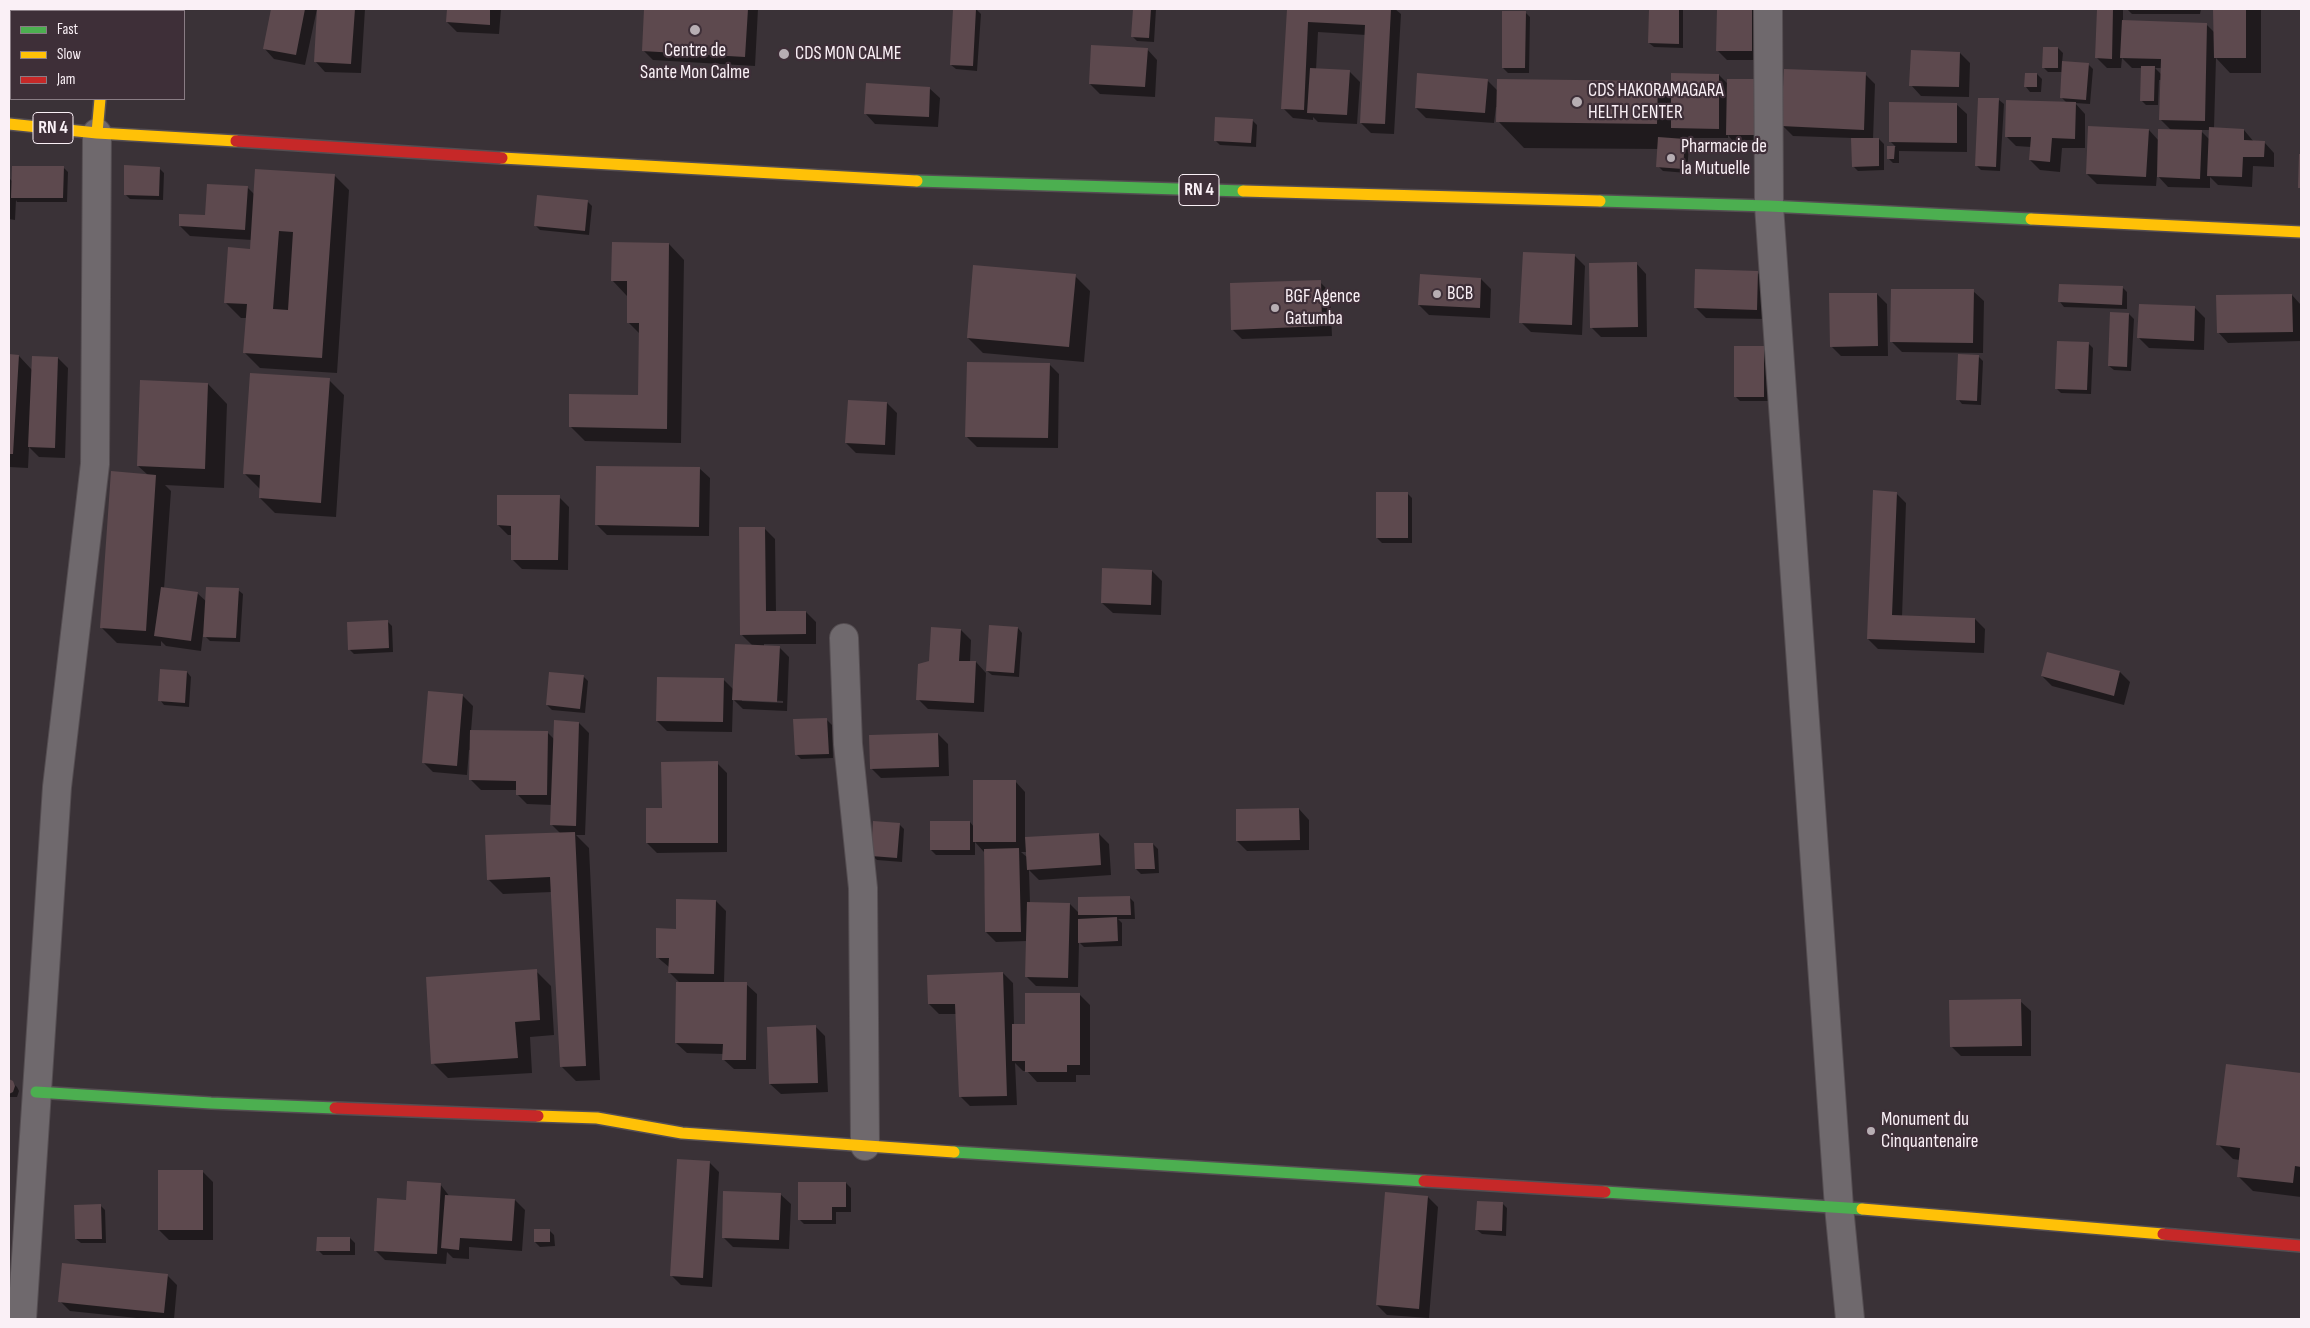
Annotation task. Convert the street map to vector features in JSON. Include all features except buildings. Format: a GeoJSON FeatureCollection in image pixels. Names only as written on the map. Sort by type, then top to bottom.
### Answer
{"type":"FeatureCollection","features":[{"type":"Feature","properties":{"kind":"main road"},"geometry":{"type":"LineString","coordinates":[[97,133],[100,100]]}},
{"type":"Feature","properties":{"kind":"main road","name":"RN 4"},"geometry":{"type":"LineString","coordinates":[[9,124],[97,133],[873,180],[1770,206],[2301,232]]}},
{"type":"Feature","properties":{"kind":"main road"},"geometry":{"type":"LineString","coordinates":[[36,1092],[211,1103],[597,1118],[682,1132],[865,1146],[1839,1207],[2301,1246]]}},
{"type":"Feature","properties":{"kind":"street"},"geometry":{"type":"LineString","coordinates":[[1768,9],[1770,206],[1839,1207],[1850,1319]]}},
{"type":"Feature","properties":{"kind":"street"},"geometry":{"type":"LineString","coordinates":[[22,1319],[57,787],[95,464],[97,133]]}},
{"type":"Feature","properties":{"kind":"street"},"geometry":{"type":"LineString","coordinates":[[844,638],[848,744],[863,888],[865,1146]]}},
{"type":"Feature","properties":{"kind":"traffic: fast"},"geometry":{"type":"LineString","coordinates":[[917,181],[1243,191]]}},
{"type":"Feature","properties":{"kind":"traffic: fast"},"geometry":{"type":"LineString","coordinates":[[1600,201],[1769,206],[2031,219]]}},
{"type":"Feature","properties":{"kind":"traffic: fast"},"geometry":{"type":"LineString","coordinates":[[36,1092],[211,1103],[335,1108]]}},
{"type":"Feature","properties":{"kind":"traffic: fast"},"geometry":{"type":"LineString","coordinates":[[954,1152],[1424,1181]]}},
{"type":"Feature","properties":{"kind":"traffic: fast"},"geometry":{"type":"LineString","coordinates":[[1605,1192],[1862,1209]]}},
{"type":"Feature","properties":{"kind":"traffic: slow"},"geometry":{"type":"LineString","coordinates":[[97,133],[100,100]]}},
{"type":"Feature","properties":{"kind":"traffic: slow"},"geometry":{"type":"LineString","coordinates":[[9,124],[97,133],[236,141]]}},
{"type":"Feature","properties":{"kind":"traffic: slow"},"geometry":{"type":"LineString","coordinates":[[502,158],[917,181]]}},
{"type":"Feature","properties":{"kind":"traffic: slow"},"geometry":{"type":"LineString","coordinates":[[1243,191],[1600,201]]}},
{"type":"Feature","properties":{"kind":"traffic: slow"},"geometry":{"type":"LineString","coordinates":[[2031,219],[2301,232]]}},
{"type":"Feature","properties":{"kind":"traffic: slow"},"geometry":{"type":"LineString","coordinates":[[538,1116],[597,1118],[682,1133],[954,1152]]}},
{"type":"Feature","properties":{"kind":"traffic: slow"},"geometry":{"type":"LineString","coordinates":[[1862,1209],[2163,1234]]}},
{"type":"Feature","properties":{"kind":"traffic: jam"},"geometry":{"type":"LineString","coordinates":[[236,141],[502,158]]}},
{"type":"Feature","properties":{"kind":"traffic: jam"},"geometry":{"type":"LineString","coordinates":[[335,1108],[538,1116]]}},
{"type":"Feature","properties":{"kind":"traffic: jam"},"geometry":{"type":"LineString","coordinates":[[1424,1181],[1605,1192]]}},
{"type":"Feature","properties":{"kind":"traffic: jam"},"geometry":{"type":"LineString","coordinates":[[2163,1234],[2301,1246]]}},
{"type":"Feature","properties":{"kind":"place","name":"Centre de Sante Mon Calme"},"geometry":{"type":"Point","coordinates":[695,30]}},
{"type":"Feature","properties":{"kind":"place","name":"CDS MON CALME"},"geometry":{"type":"Point","coordinates":[784,54]}},
{"type":"Feature","properties":{"kind":"place","name":"CDS HAKORAMAGARA HELTH CENTER"},"geometry":{"type":"Point","coordinates":[1577,102]}},
{"type":"Feature","properties":{"kind":"place","name":"Pharmacie de la Mutuelle"},"geometry":{"type":"Point","coordinates":[1671,158]}},
{"type":"Feature","properties":{"kind":"place","name":"BCB"},"geometry":{"type":"Point","coordinates":[1437,294]}},
{"type":"Feature","properties":{"kind":"place","name":"BGF Agence Gatumba"},"geometry":{"type":"Point","coordinates":[1275,308]}},
{"type":"Feature","properties":{"kind":"place","name":"Monument du Cinquantenaire"},"geometry":{"type":"Point","coordinates":[1871,1131]}}]}
